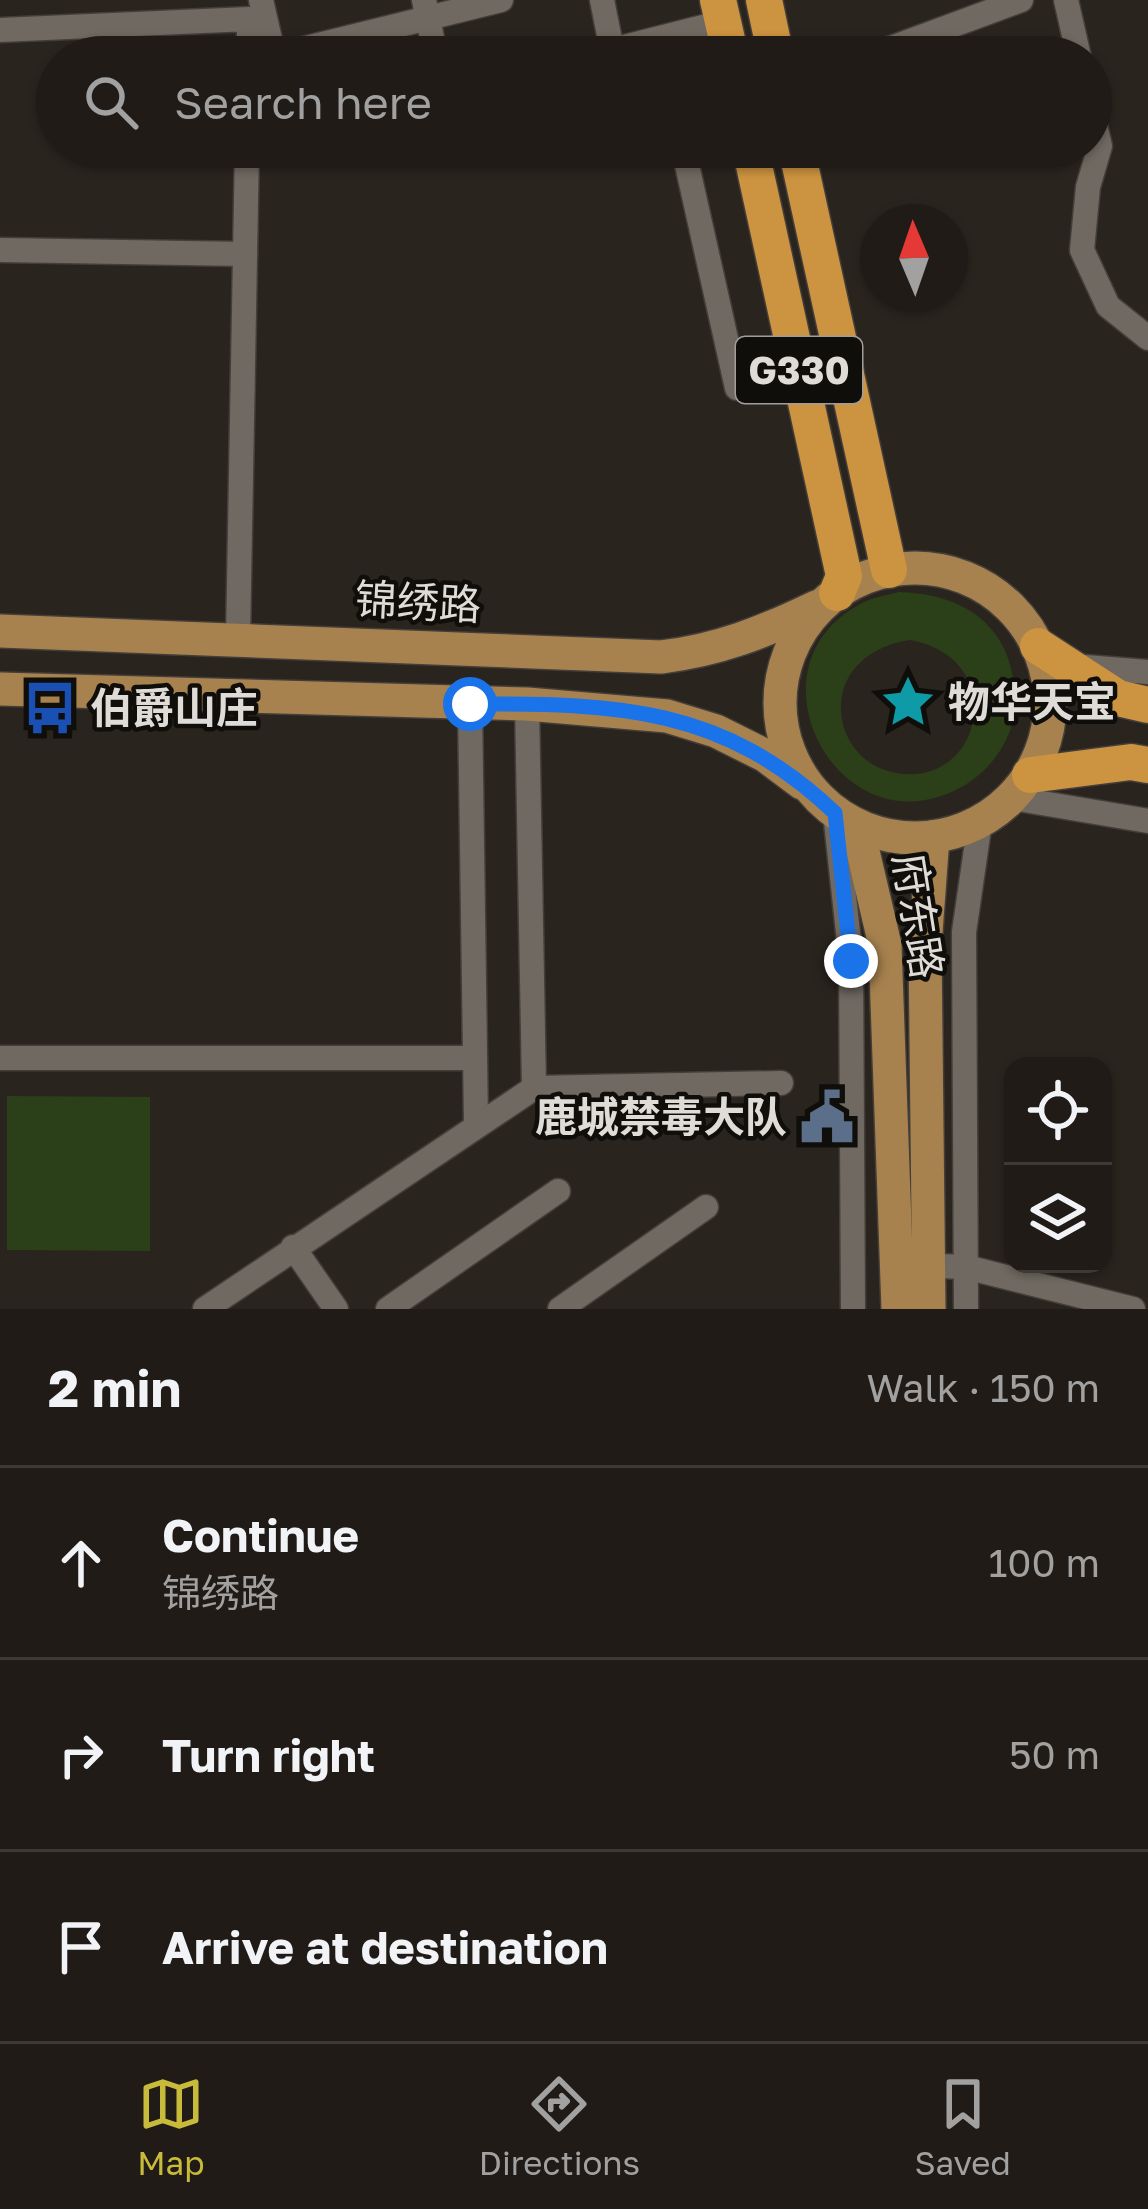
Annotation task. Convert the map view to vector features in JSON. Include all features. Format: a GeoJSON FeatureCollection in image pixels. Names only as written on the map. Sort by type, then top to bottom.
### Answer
{"type":"FeatureCollection","features":[{"type":"Feature","properties":{"kind":"highway"},"geometry":{"type":"LineString","coordinates":[[764,0],[772,36]]}},
{"type":"Feature","properties":{"kind":"highway","name":"G330"},"geometry":{"type":"LineString","coordinates":[[756,168],[844,576],[830,598]]}},
{"type":"Feature","properties":{"kind":"highway","name":"G330"},"geometry":{"type":"LineString","coordinates":[[801,168],[889,570]]}},
{"type":"Feature","properties":{"kind":"highway"},"geometry":{"type":"LineString","coordinates":[[1053,656],[1118,698],[1148,705]]}},
{"type":"Feature","properties":{"kind":"highway"},"geometry":{"type":"LineString","coordinates":[[1021,787],[1131,762],[1148,765]]}},
{"type":"Feature","properties":{"kind":"main road"},"geometry":{"type":"LineString","coordinates":[[0,689],[527,704],[683,721],[716,731],[766,756],[846,819],[904,838],[932,837],[980,822],[1021,787],[1043,747],[1051,711],[1053,656],[1020,618],[980,585],[942,571],[889,570],[830,598],[804,625],[789,652],[779,689],[779,717],[790,757],[807,786]]}},
{"type":"Feature","properties":{"kind":"main road","name":"锦绣路"},"geometry":{"type":"LineString","coordinates":[[0,632],[661,657],[704,652],[750,638],[830,598]]}},
{"type":"Feature","properties":{"kind":"main road","name":"府东路"},"geometry":{"type":"LineString","coordinates":[[846,819],[884,945],[914,1265],[929,1309]]}},
{"type":"Feature","properties":{"kind":"main road","name":"府东路"},"geometry":{"type":"LineString","coordinates":[[898,1309],[914,1265],[932,837]]}},
{"type":"Feature","properties":{"kind":"street"},"geometry":{"type":"LineString","coordinates":[[261,0],[269,36]]}},
{"type":"Feature","properties":{"kind":"street"},"geometry":{"type":"LineString","coordinates":[[339,36],[426,9],[501,0]]}},
{"type":"Feature","properties":{"kind":"street"},"geometry":{"type":"LineString","coordinates":[[602,0],[609,36]]}},
{"type":"Feature","properties":{"kind":"street"},"geometry":{"type":"LineString","coordinates":[[924,36],[1021,0]]}},
{"type":"Feature","properties":{"kind":"street"},"geometry":{"type":"LineString","coordinates":[[1066,0],[1074,36]]}},
{"type":"Feature","properties":{"kind":"street"},"geometry":{"type":"LineString","coordinates":[[0,29],[249,19],[249,36]]}},
{"type":"Feature","properties":{"kind":"street"},"geometry":{"type":"LineString","coordinates":[[677,36],[724,26]]}},
{"type":"Feature","properties":{"kind":"street"},"geometry":{"type":"LineString","coordinates":[[238,639],[247,168]]}},
{"type":"Feature","properties":{"kind":"street"},"geometry":{"type":"LineString","coordinates":[[688,168],[737,388]]}},
{"type":"Feature","properties":{"kind":"street"},"geometry":{"type":"LineString","coordinates":[[1094,168],[1082,250],[1108,306],[1148,338]]}},
{"type":"Feature","properties":{"kind":"street"},"geometry":{"type":"LineString","coordinates":[[0,250],[245,254]]}},
{"type":"Feature","properties":{"kind":"street"},"geometry":{"type":"LineString","coordinates":[[1053,656],[1148,672]]}},
{"type":"Feature","properties":{"kind":"street"},"geometry":{"type":"LineString","coordinates":[[470,704],[476,1124]]}},
{"type":"Feature","properties":{"kind":"street"},"geometry":{"type":"LineString","coordinates":[[527,704],[534,1088]]}},
{"type":"Feature","properties":{"kind":"street"},"geometry":{"type":"LineString","coordinates":[[1021,787],[1148,821]]}},
{"type":"Feature","properties":{"kind":"street"},"geometry":{"type":"LineString","coordinates":[[846,819],[853,1309]]}},
{"type":"Feature","properties":{"kind":"street"},"geometry":{"type":"LineString","coordinates":[[965,1309],[964,932],[980,822]]}},
{"type":"Feature","properties":{"kind":"street"},"geometry":{"type":"LineString","coordinates":[[0,1058],[475,1058]]}},
{"type":"Feature","properties":{"kind":"street"},"geometry":{"type":"LineString","coordinates":[[205,1309],[534,1088],[781,1083]]}},
{"type":"Feature","properties":{"kind":"street"},"geometry":{"type":"LineString","coordinates":[[388,1309],[558,1190]]}},
{"type":"Feature","properties":{"kind":"street"},"geometry":{"type":"LineString","coordinates":[[560,1309],[706,1207]]}},
{"type":"Feature","properties":{"kind":"street"},"geometry":{"type":"LineString","coordinates":[[293,1247],[336,1309]]}},
{"type":"Feature","properties":{"kind":"street"},"geometry":{"type":"LineString","coordinates":[[914,1265],[966,1267],[1133,1309]]}},
{"type":"Feature","properties":{"kind":"green space"},"geometry":{"type":"Polygon","coordinates":[[[899,592],[949,601],[986,623],[1009,660],[1014,684],[1012,722],[991,763],[965,785],[920,801],[879,796],[845,776],[820,744],[807,707],[809,667],[827,631],[864,602],[899,592]],[[910,640],[879,650],[855,668],[842,695],[844,728],[855,749],[873,765],[920,774],[945,764],[963,746],[973,722],[973,697],[964,672],[943,652],[910,640]]]}},
{"type":"Feature","properties":{"kind":"green space"},"geometry":{"type":"Polygon","coordinates":[[[7,1096],[150,1097],[150,1251],[7,1250],[7,1096]]]}},
{"type":"Feature","properties":{"kind":"place","name":"物华天宝"},"geometry":{"type":"Point","coordinates":[908,702]}},
{"type":"Feature","properties":{"kind":"place","name":"伯爵山庄"},"geometry":{"type":"Point","coordinates":[50,708]}},
{"type":"Feature","properties":{"kind":"place","name":"鹿城禁毒大队"},"geometry":{"type":"Point","coordinates":[827,1117]}},
{"type":"Feature","properties":{"kind":"route"},"geometry":{"type":"LineString","coordinates":[[470,704],[667,716],[716,731],[766,756],[835,813],[851,961]]}}]}
